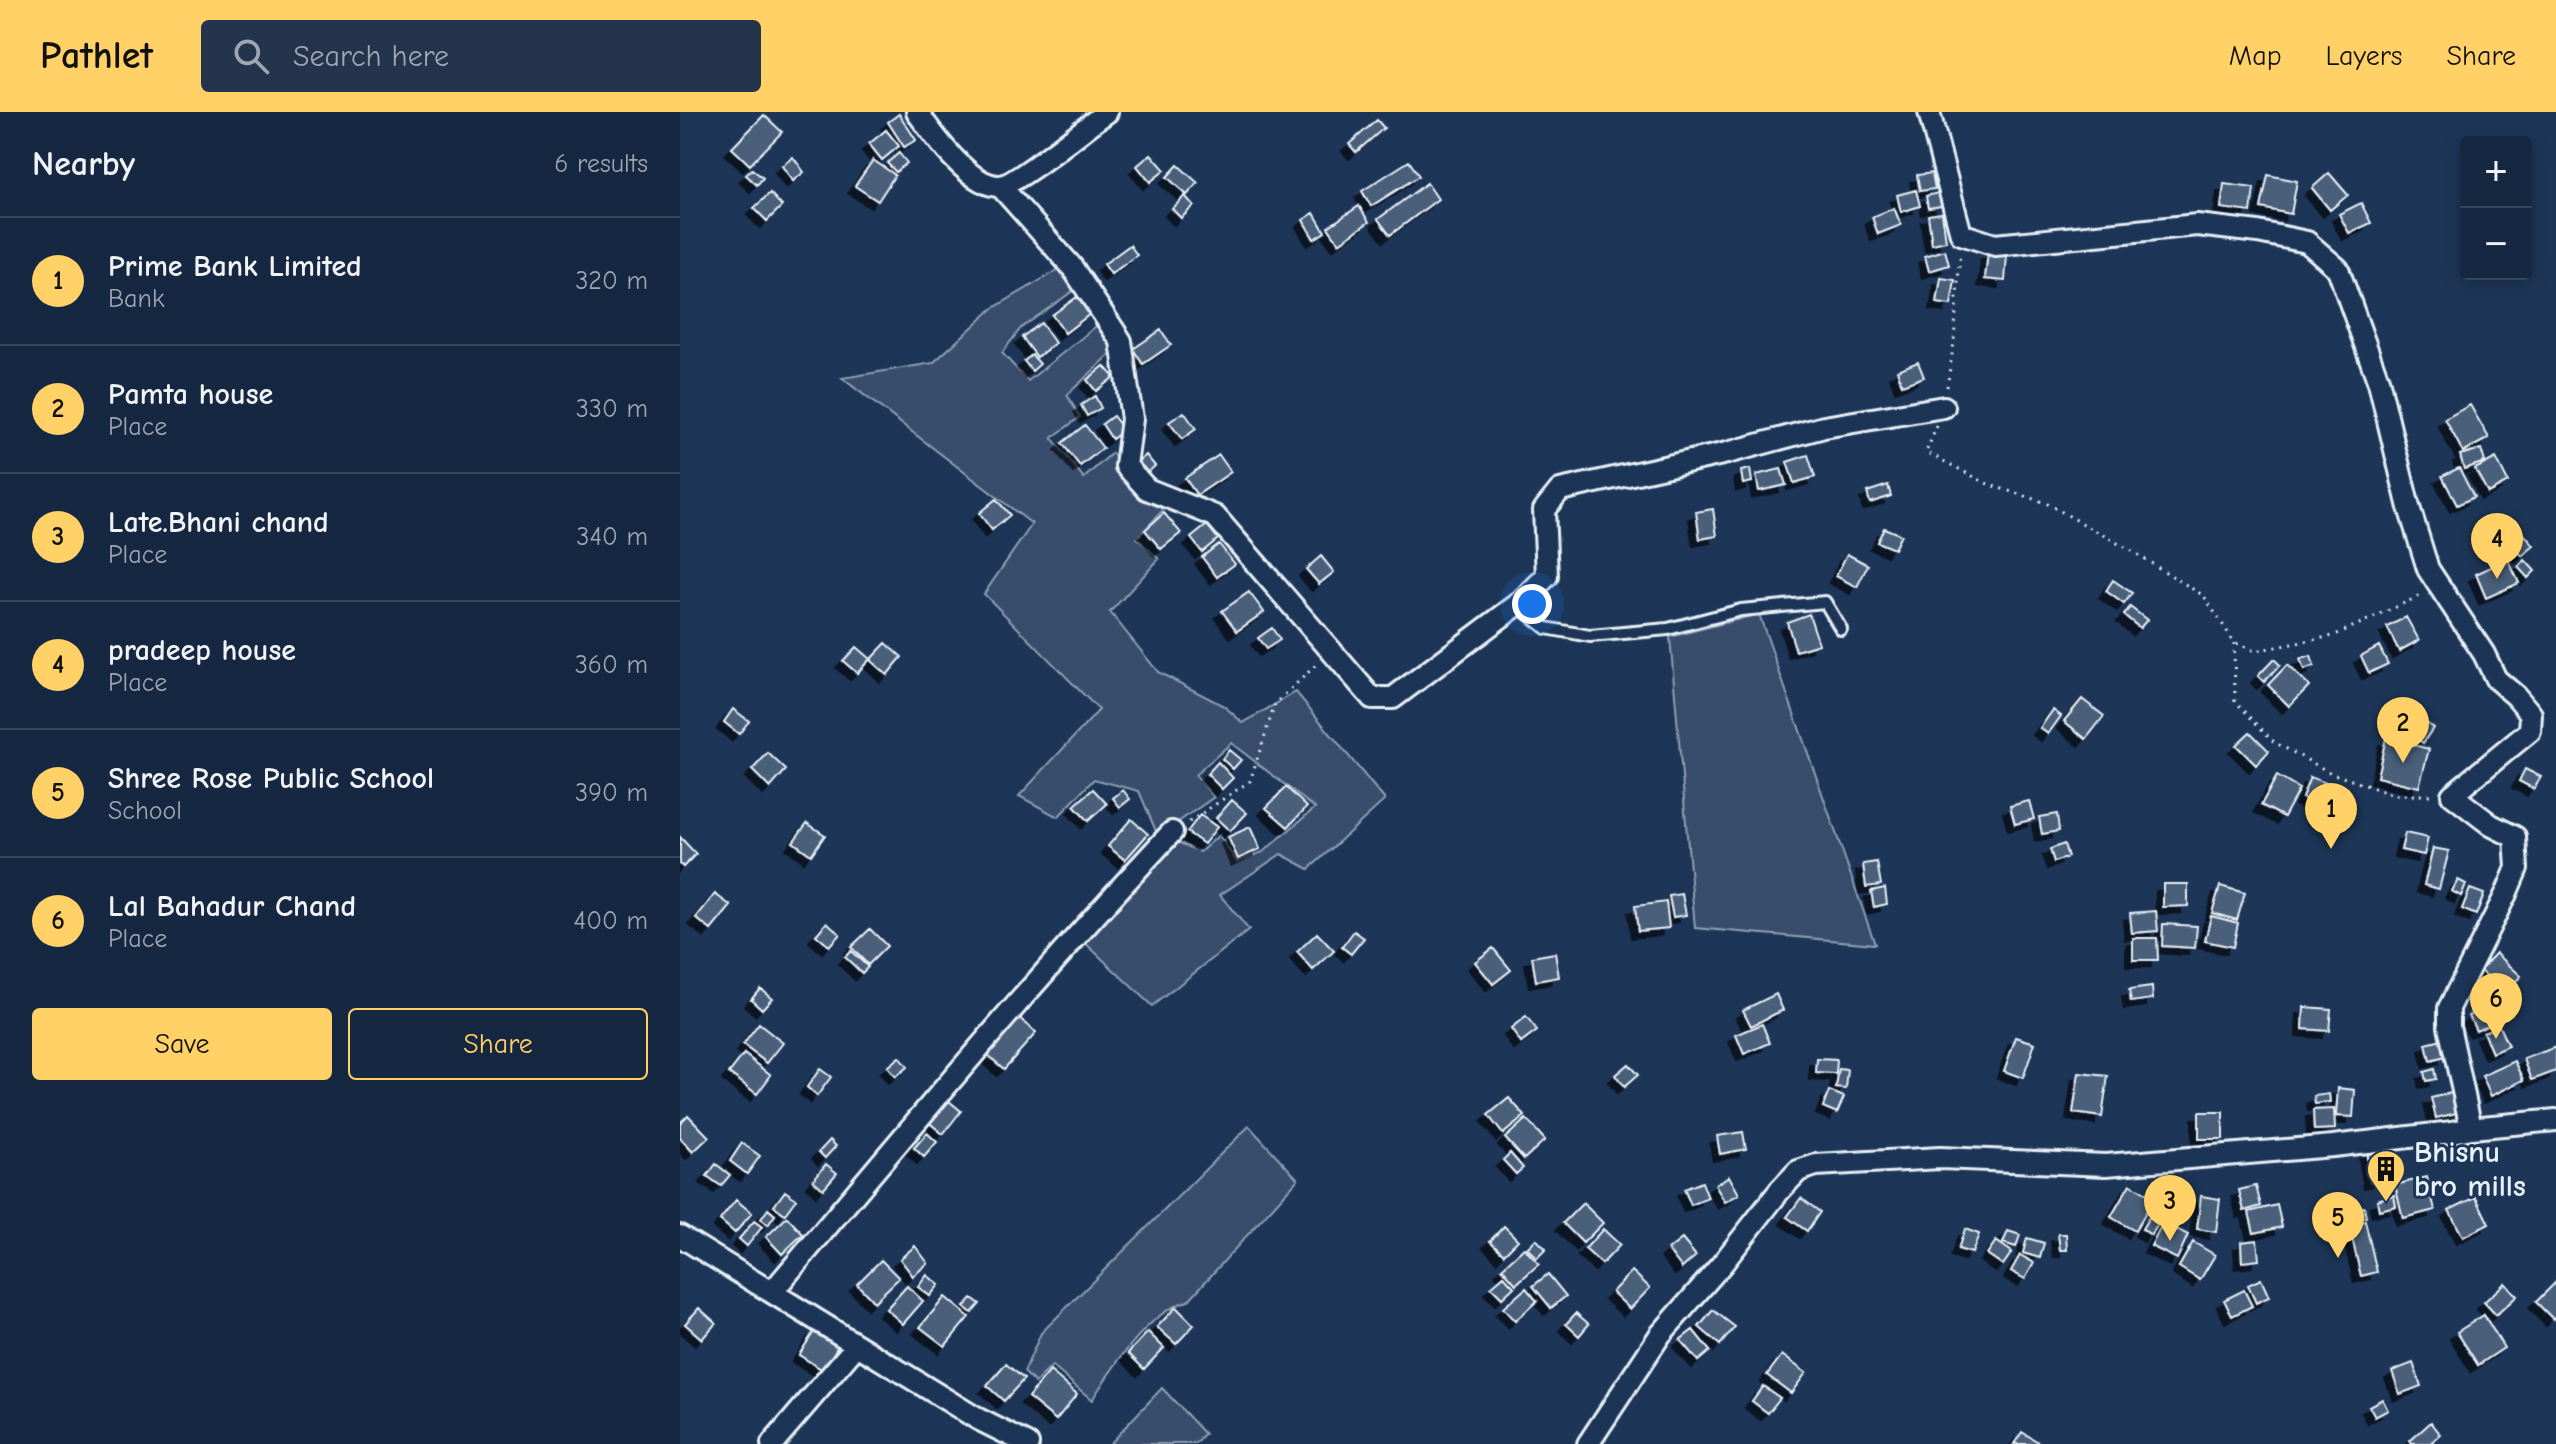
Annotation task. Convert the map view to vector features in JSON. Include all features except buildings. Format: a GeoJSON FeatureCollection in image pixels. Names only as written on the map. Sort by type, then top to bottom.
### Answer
{"type":"FeatureCollection","features":[{"type":"Feature","properties":{"kind":"street"},"geometry":{"type":"LineString","coordinates":[[917,112],[937,141],[982,183],[1001,187],[1072,267],[1121,341],[1132,419],[1126,466],[1147,489],[1215,516],[1372,698],[1393,698],[1517,605],[1547,576],[1544,510],[1560,490],[1727,453],[1824,427],[1944,407]]}},
{"type":"Feature","properties":{"kind":"street"},"geometry":{"type":"LineString","coordinates":[[1001,187],[1107,112]]}},
{"type":"Feature","properties":{"kind":"street"},"geometry":{"type":"LineString","coordinates":[[1929,112],[1961,234],[1995,245],[2197,225],[2307,242],[2338,269],[2379,383],[2408,504],[2428,569],[2484,654],[2496,679],[2531,714],[2530,731],[2452,795],[2491,825],[2515,837],[2517,868],[2449,1008],[2449,1026],[2471,1128]]}},
{"type":"Feature","properties":{"kind":"street"},"geometry":{"type":"LineString","coordinates":[[772,1292],[985,1039],[1172,832]]}},
{"type":"Feature","properties":{"kind":"street"},"geometry":{"type":"LineString","coordinates":[[1588,1444],[1660,1335],[1798,1171],[1816,1165],[1940,1158],[2106,1165],[2333,1146],[2556,1120]]}},
{"type":"Feature","properties":{"kind":"street"},"geometry":{"type":"LineString","coordinates":[[680,1236],[976,1418],[1028,1444]]}},
{"type":"Feature","properties":{"kind":"street"},"geometry":{"type":"LineString","coordinates":[[772,1444],[856,1346]]}},
{"type":"Feature","properties":{"kind":"lane"},"geometry":{"type":"LineString","coordinates":[[1517,605],[1546,628],[1590,636],[1668,629],[1741,610],[1825,602],[1841,629]]}},
{"type":"Feature","properties":{"kind":"path"},"geometry":{"type":"LineString","coordinates":[[1961,234],[1954,342],[1944,407],[1926,452],[1990,485],[2046,503],[2204,596],[2234,642],[2235,701],[2274,742],[2331,773],[2394,795],[2452,795]]}},
{"type":"Feature","properties":{"kind":"path"},"geometry":{"type":"LineString","coordinates":[[2234,642],[2255,651],[2333,636],[2439,588]]}},
{"type":"Feature","properties":{"kind":"path"},"geometry":{"type":"LineString","coordinates":[[1172,832],[1250,781],[1275,704],[1331,652]]}},
{"type":"Feature","properties":{"kind":"shaded area"},"geometry":{"type":"Polygon","coordinates":[[[1061,268],[1077,288],[1021,328],[1002,353],[1028,381],[1100,323],[1114,351],[1067,395],[1080,417],[1052,438],[1084,478],[1112,453],[1164,509],[1137,538],[1159,559],[1110,612],[1158,672],[1224,706],[1243,723],[1296,692],[1385,800],[1309,869],[1281,854],[1220,895],[1249,930],[1152,1006],[1080,938],[1175,841],[1200,852],[1219,835],[1237,862],[1263,852],[1315,808],[1231,743],[1195,775],[1214,797],[1158,836],[1139,791],[1094,779],[1058,817],[1019,796],[1099,710],[984,594],[1032,524],[842,378],[933,363],[992,309],[1061,268]]]}},
{"type":"Feature","properties":{"kind":"shaded area"},"geometry":{"type":"Polygon","coordinates":[[[1759,614],[1875,944],[1695,928],[1670,637],[1759,614]]]}},
{"type":"Feature","properties":{"kind":"shaded area"},"geometry":{"type":"Polygon","coordinates":[[[1249,1126],[1298,1179],[1188,1301],[1160,1316],[1146,1328],[1121,1357],[1092,1400],[1052,1366],[1035,1383],[1024,1372],[1041,1333],[1249,1126]]]}},
{"type":"Feature","properties":{"kind":"shaded area"},"geometry":{"type":"Polygon","coordinates":[[[1162,1388],[1205,1434],[1196,1444],[1109,1444],[1162,1388]]]}},
{"type":"Feature","properties":{"kind":"place","name":"pradeep house"},"geometry":{"type":"Point","coordinates":[2497,579]}},
{"type":"Feature","properties":{"kind":"place","name":"Pamta house"},"geometry":{"type":"Point","coordinates":[2403,763]}},
{"type":"Feature","properties":{"kind":"place","name":"Prime Bank Limited"},"geometry":{"type":"Point","coordinates":[2331,849]}},
{"type":"Feature","properties":{"kind":"place","name":"Lal Bahadur Chand"},"geometry":{"type":"Point","coordinates":[2496,1039]}},
{"type":"Feature","properties":{"kind":"place","name":"Bhisnu bro mills"},"geometry":{"type":"Point","coordinates":[2386,1203]}},
{"type":"Feature","properties":{"kind":"place","name":"Late.Bhani chand"},"geometry":{"type":"Point","coordinates":[2170,1241]}},
{"type":"Feature","properties":{"kind":"place","name":"Shree Rose Public School"},"geometry":{"type":"Point","coordinates":[2338,1258]}}]}
